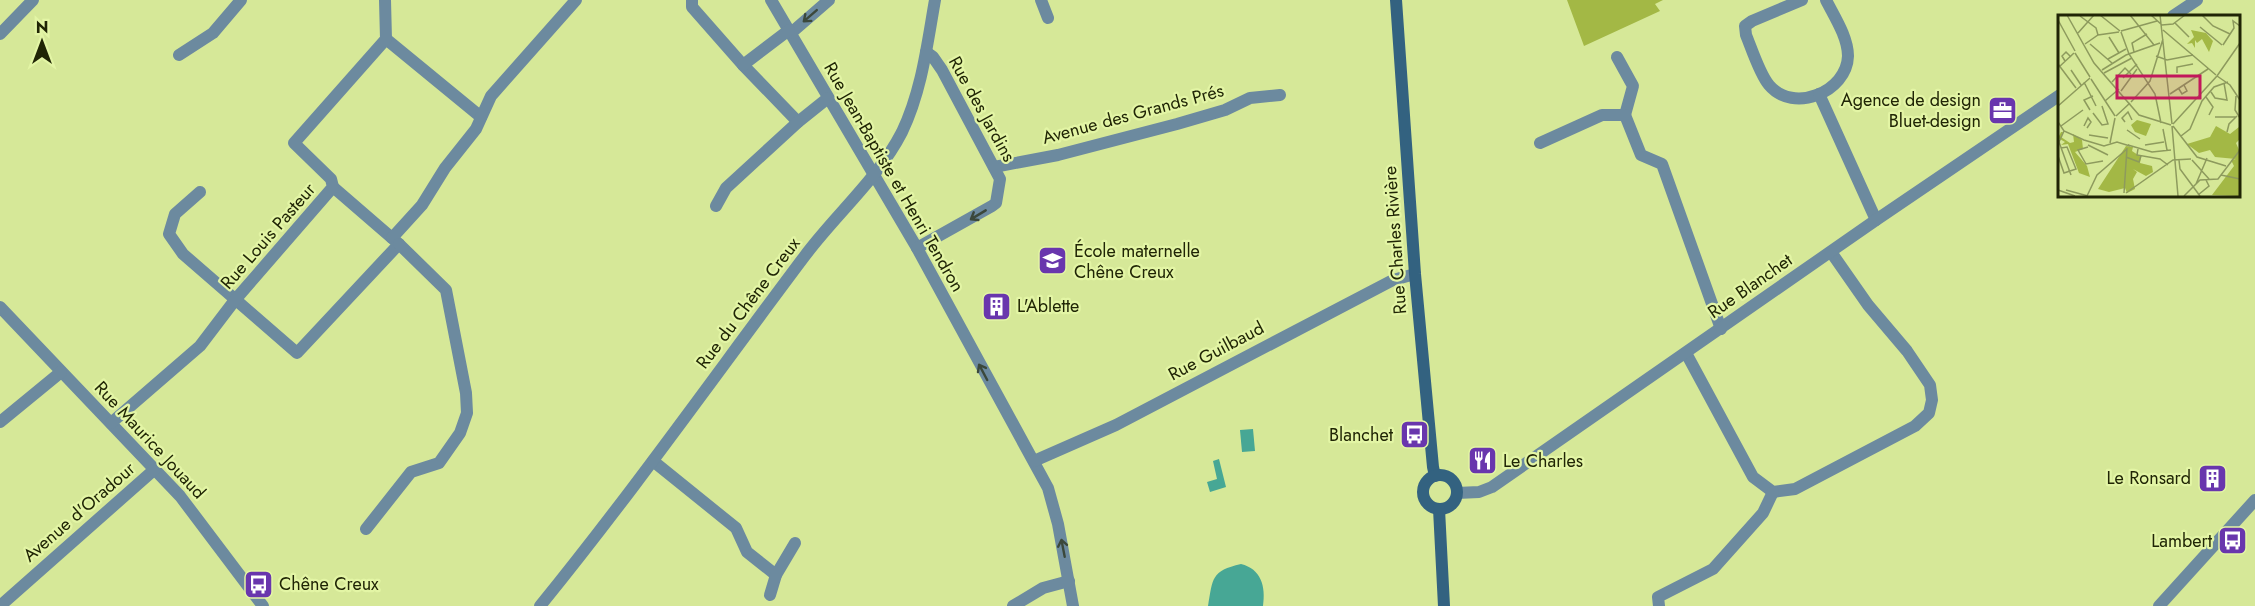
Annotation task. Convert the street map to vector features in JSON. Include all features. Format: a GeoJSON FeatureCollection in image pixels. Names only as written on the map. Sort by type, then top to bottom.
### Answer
{"type":"FeatureCollection","features":[{"type":"Feature","properties":{"kind":"main road","name":"Rue Charles Rivière"},"geometry":{"type":"LineString","coordinates":[[1395,0],[1415,274],[1432,467],[1435,476]]}},
{"type":"Feature","properties":{"kind":"main road"},"geometry":{"type":"LineString","coordinates":[[1435,476],[1446,476],[1456,487],[1457,493],[1449,506],[1439,509],[1429,506],[1422,491],[1426,481],[1435,476]]}},
{"type":"Feature","properties":{"kind":"main road"},"geometry":{"type":"LineString","coordinates":[[1439,509],[1444,606]]}},
{"type":"Feature","properties":{"kind":"street"},"geometry":{"type":"LineString","coordinates":[[0,34],[33,0]]}},
{"type":"Feature","properties":{"kind":"street"},"geometry":{"type":"LineString","coordinates":[[179,56],[213,33],[241,0]]}},
{"type":"Feature","properties":{"kind":"street"},"geometry":{"type":"LineString","coordinates":[[385,0],[386,39],[481,117]]}},
{"type":"Feature","properties":{"kind":"street"},"geometry":{"type":"LineString","coordinates":[[200,192],[175,214],[169,234],[183,254],[297,353],[396,241],[445,168],[476,129],[491,96],[576,0]]}},
{"type":"Feature","properties":{"kind":"street"},"geometry":{"type":"LineString","coordinates":[[692,0],[692,7],[743,65],[798,122]]}},
{"type":"Feature","properties":{"kind":"street","name":"Rue Jean-Baptiste et Henri Tendron"},"geometry":{"type":"LineString","coordinates":[[771,0],[917,248],[1048,488],[1055,512],[1073,606]]}},
{"type":"Feature","properties":{"kind":"street"},"geometry":{"type":"LineString","coordinates":[[743,65],[790,32],[829,0]]}},
{"type":"Feature","properties":{"kind":"street","name":"Rue du Chêne Creux"},"geometry":{"type":"LineString","coordinates":[[540,606],[653,461],[806,254],[873,175],[897,140],[919,89],[935,0]]}},
{"type":"Feature","properties":{"kind":"street"},"geometry":{"type":"LineString","coordinates":[[1041,0],[1048,18]]}},
{"type":"Feature","properties":{"kind":"street"},"geometry":{"type":"LineString","coordinates":[[1802,0],[1752,21],[1746,26],[1746,35],[1768,85],[1781,94],[1804,99],[1819,94],[1836,84],[1844,73],[1848,57],[1847,47],[1826,0]]}},
{"type":"Feature","properties":{"kind":"street"},"geometry":{"type":"LineString","coordinates":[[2174,15],[2197,0]]}},
{"type":"Feature","properties":{"kind":"street","name":"Rue Louis Pasteur"},"geometry":{"type":"LineString","coordinates":[[111,423],[200,346],[235,300],[333,188],[331,180],[294,143],[386,39]]}},
{"type":"Feature","properties":{"kind":"street","name":"Rue des Jardins"},"geometry":{"type":"LineString","coordinates":[[917,248],[974,218],[996,203],[1000,180],[938,63],[926,52]]}},
{"type":"Feature","properties":{"kind":"street"},"geometry":{"type":"LineString","coordinates":[[1617,57],[1633,86],[1625,115],[1641,155],[1662,164],[1721,328]]}},
{"type":"Feature","properties":{"kind":"street"},"geometry":{"type":"LineString","coordinates":[[1819,94],[1876,220]]}},
{"type":"Feature","properties":{"kind":"street","name":"Avenue des Grands Prés"},"geometry":{"type":"LineString","coordinates":[[994,167],[1058,155],[1177,124],[1225,110],[1250,98],[1280,95]]}},
{"type":"Feature","properties":{"kind":"street","name":"Rue Blanchet"},"geometry":{"type":"LineString","coordinates":[[1457,493],[1479,492],[1492,487],[2058,96]]}},
{"type":"Feature","properties":{"kind":"street"},"geometry":{"type":"LineString","coordinates":[[716,206],[726,188],[798,122],[828,98]]}},
{"type":"Feature","properties":{"kind":"street"},"geometry":{"type":"LineString","coordinates":[[1540,143],[1602,115],[1625,115]]}},
{"type":"Feature","properties":{"kind":"street"},"geometry":{"type":"LineString","coordinates":[[333,188],[396,241],[446,290],[466,393],[467,413],[460,433],[439,463],[411,472],[366,529]]}},
{"type":"Feature","properties":{"kind":"street"},"geometry":{"type":"LineString","coordinates":[[1686,353],[1753,477],[1773,492],[1795,489],[1915,426],[1929,413],[1932,400],[1930,386],[1831,252]]}},
{"type":"Feature","properties":{"kind":"street","name":"Rue Guilbaud"},"geometry":{"type":"LineString","coordinates":[[1034,461],[1116,425],[1393,280],[1415,274]]}},
{"type":"Feature","properties":{"kind":"street","name":"Rue Maurice Jouaud"},"geometry":{"type":"LineString","coordinates":[[0,307],[180,496],[263,606]]}},
{"type":"Feature","properties":{"kind":"street"},"geometry":{"type":"LineString","coordinates":[[0,422],[61,372]]}},
{"type":"Feature","properties":{"kind":"street"},"geometry":{"type":"LineString","coordinates":[[653,461],[736,528],[747,552],[776,575]]}},
{"type":"Feature","properties":{"kind":"street","name":"Avenue d'Oradour"},"geometry":{"type":"LineString","coordinates":[[0,606],[155,469]]}},
{"type":"Feature","properties":{"kind":"street"},"geometry":{"type":"LineString","coordinates":[[1659,606],[1658,597],[1713,568],[1763,513],[1773,492]]}},
{"type":"Feature","properties":{"kind":"street"},"geometry":{"type":"LineString","coordinates":[[2159,606],[2255,500]]}},
{"type":"Feature","properties":{"kind":"street"},"geometry":{"type":"LineString","coordinates":[[770,595],[776,575],[795,543]]}},
{"type":"Feature","properties":{"kind":"street"},"geometry":{"type":"LineString","coordinates":[[1013,606],[1043,588],[1069,581]]}},
{"type":"Feature","properties":{"kind":"green space"},"geometry":{"type":"Polygon","coordinates":[[[1567,0],[1663,0],[1655,4],[1660,11],[1584,46],[1567,0]]]}},
{"type":"Feature","properties":{"kind":"water"},"geometry":{"type":"Polygon","coordinates":[[[1253,429],[1255,451],[1242,452],[1240,430],[1253,429]]]}},
{"type":"Feature","properties":{"kind":"water"},"geometry":{"type":"Polygon","coordinates":[[[1219,459],[1226,487],[1210,492],[1207,482],[1217,479],[1213,461],[1219,459]]]}},
{"type":"Feature","properties":{"kind":"water"},"geometry":{"type":"Polygon","coordinates":[[[1241,564],[1248,566],[1261,579],[1264,592],[1263,606],[1208,606],[1215,577],[1224,570],[1241,564]]]}},
{"type":"Feature","properties":{"kind":"place","name":"Agence de design Bluet-design"},"geometry":{"type":"Point","coordinates":[2002,110]}},
{"type":"Feature","properties":{"kind":"place","name":"École maternelle Chêne Creux"},"geometry":{"type":"Point","coordinates":[1053,261]}},
{"type":"Feature","properties":{"kind":"place","name":"L'Ablette"},"geometry":{"type":"Point","coordinates":[996,306]}},
{"type":"Feature","properties":{"kind":"place","name":"Blanchet"},"geometry":{"type":"Point","coordinates":[1414,435]}},
{"type":"Feature","properties":{"kind":"place","name":"Le Charles"},"geometry":{"type":"Point","coordinates":[1482,461]}},
{"type":"Feature","properties":{"kind":"place","name":"Le Ronsard"},"geometry":{"type":"Point","coordinates":[2212,478]}},
{"type":"Feature","properties":{"kind":"place","name":"Lambert"},"geometry":{"type":"Point","coordinates":[2233,541]}},
{"type":"Feature","properties":{"kind":"place","name":"Chêne Creux"},"geometry":{"type":"Point","coordinates":[258,584]}}]}
